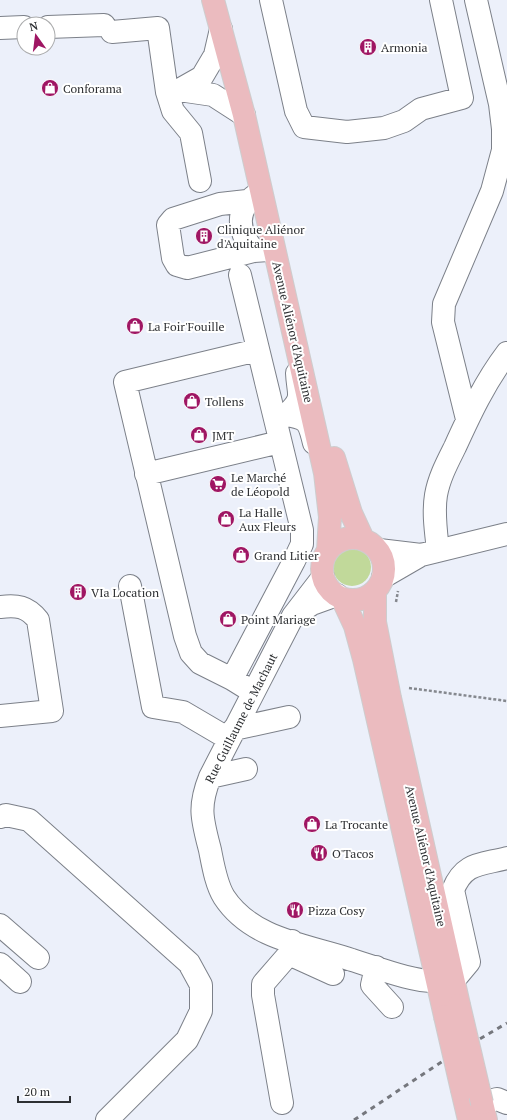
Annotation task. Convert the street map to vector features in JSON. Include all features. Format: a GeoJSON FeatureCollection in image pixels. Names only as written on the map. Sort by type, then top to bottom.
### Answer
{"type":"FeatureCollection","features":[{"type":"Feature","properties":{"kind":"main road","name":"Avenue Aliénor d'Aquitaine"},"geometry":{"type":"LineString","coordinates":[[213,0],[244,115],[254,196],[264,251],[296,343],[326,473],[330,517],[328,550]]}},
{"type":"Feature","properties":{"kind":"main road","name":"Avenue Aliénor d'Aquitaine"},"geometry":{"type":"LineString","coordinates":[[227,0],[337,470],[352,513],[371,545]]}},
{"type":"Feature","properties":{"kind":"main road"},"geometry":{"type":"LineString","coordinates":[[354,537],[371,545],[384,563],[386,585],[359,599],[339,596],[331,591],[323,577],[322,568],[328,550],[335,543],[354,537]]}},
{"type":"Feature","properties":{"kind":"main road","name":"Avenue Aliénor d'Aquitaine"},"geometry":{"type":"LineString","coordinates":[[386,585],[375,622],[452,1011],[462,1090],[469,1120]]}},
{"type":"Feature","properties":{"kind":"main road","name":"Avenue Aliénor d'Aquitaine"},"geometry":{"type":"LineString","coordinates":[[339,596],[355,626],[446,980]]}},
{"type":"Feature","properties":{"kind":"main road","name":"Avenue Aliénor d'Aquitaine"},"geometry":{"type":"LineString","coordinates":[[452,1011],[484,1112]]}},
{"type":"Feature","properties":{"kind":"street"},"geometry":{"type":"LineString","coordinates":[[271,0],[296,111],[304,127],[347,132],[384,128],[404,121],[421,109],[462,98],[441,0]]}},
{"type":"Feature","properties":{"kind":"street"},"geometry":{"type":"LineString","coordinates":[[467,419],[443,322],[444,304],[492,191],[503,150],[503,129],[500,104],[476,0]]}},
{"type":"Feature","properties":{"kind":"street"},"geometry":{"type":"LineString","coordinates":[[0,28],[16,27]]}},
{"type":"Feature","properties":{"kind":"street"},"geometry":{"type":"LineString","coordinates":[[56,27],[108,29],[158,28],[171,105],[173,111],[191,133],[200,181]]}},
{"type":"Feature","properties":{"kind":"street"},"geometry":{"type":"LineString","coordinates":[[221,29],[215,55],[202,77],[179,90],[213,95],[244,115]]}},
{"type":"Feature","properties":{"kind":"street"},"geometry":{"type":"LineString","coordinates":[[254,196],[220,204],[173,219],[168,225],[173,258],[177,265],[187,268],[264,251]]}},
{"type":"Feature","properties":{"kind":"street"},"geometry":{"type":"LineString","coordinates":[[232,679],[302,544],[302,530],[280,442],[280,417],[258,350],[240,275]]}},
{"type":"Feature","properties":{"kind":"street"},"geometry":{"type":"LineString","coordinates":[[280,417],[296,405],[300,396],[297,381],[296,343]]}},
{"type":"Feature","properties":{"kind":"street"},"geometry":{"type":"LineString","coordinates":[[253,692],[232,679],[200,663],[191,653],[185,636],[125,382],[258,350]]}},
{"type":"Feature","properties":{"kind":"street"},"geometry":{"type":"LineString","coordinates":[[386,585],[429,552],[435,518],[436,497],[439,480],[467,419],[493,371],[507,353]]}},
{"type":"Feature","properties":{"kind":"street"},"geometry":{"type":"LineString","coordinates":[[280,417],[301,417],[309,424],[329,503]]}},
{"type":"Feature","properties":{"kind":"street"},"geometry":{"type":"LineString","coordinates":[[146,474],[280,442]]}},
{"type":"Feature","properties":{"kind":"street"},"geometry":{"type":"LineString","coordinates":[[371,545],[429,552],[507,534]]}},
{"type":"Feature","properties":{"kind":"street","name":"Rue Guillaume de Machaut"},"geometry":{"type":"LineString","coordinates":[[323,577],[293,616],[210,776],[203,796],[202,818],[214,867],[224,896],[239,916],[262,932],[290,947],[376,967],[429,982],[446,980]]}},
{"type":"Feature","properties":{"kind":"street"},"geometry":{"type":"LineString","coordinates":[[130,586],[153,707],[183,712],[232,734],[289,717]]}},
{"type":"Feature","properties":{"kind":"street"},"geometry":{"type":"LineString","coordinates":[[293,616],[312,604],[339,596]]}},
{"type":"Feature","properties":{"kind":"street"},"geometry":{"type":"LineString","coordinates":[[0,606],[18,605],[31,611],[38,620],[52,711],[0,716]]}},
{"type":"Feature","properties":{"kind":"street"},"geometry":{"type":"LineString","coordinates":[[210,776],[246,769]]}},
{"type":"Feature","properties":{"kind":"street"},"geometry":{"type":"LineString","coordinates":[[0,817],[6,815],[29,820],[189,963],[201,985],[202,1011],[187,1040],[107,1120]]}},
{"type":"Feature","properties":{"kind":"street"},"geometry":{"type":"LineString","coordinates":[[446,980],[469,962],[453,890],[457,880],[468,868],[507,858]]}},
{"type":"Feature","properties":{"kind":"street"},"geometry":{"type":"LineString","coordinates":[[0,925],[38,958]]}},
{"type":"Feature","properties":{"kind":"street"},"geometry":{"type":"LineString","coordinates":[[282,1103],[262,995],[263,984],[290,947],[333,974]]}},
{"type":"Feature","properties":{"kind":"street"},"geometry":{"type":"LineString","coordinates":[[0,964],[20,982]]}},
{"type":"Feature","properties":{"kind":"street"},"geometry":{"type":"LineString","coordinates":[[376,967],[372,985],[392,1007]]}},
{"type":"Feature","properties":{"kind":"street"},"geometry":{"type":"LineString","coordinates":[[484,1112],[497,1099],[507,1103]]}},
{"type":"Feature","properties":{"kind":"path"},"geometry":{"type":"LineString","coordinates":[[386,585],[395,609]]}},
{"type":"Feature","properties":{"kind":"path"},"geometry":{"type":"LineString","coordinates":[[407,681],[409,688],[507,701]]}},
{"type":"Feature","properties":{"kind":"green space"},"geometry":{"type":"Polygon","coordinates":[[[352,548],[365,554],[371,567],[365,580],[352,586],[339,580],[333,567],[339,554],[352,548]]]}},
{"type":"Feature","properties":{"kind":"railway"},"geometry":{"type":"LineString","coordinates":[[354,1120],[449,1057],[507,1023]]}},
{"type":"Feature","properties":{"kind":"place","name":"Armonia"},"geometry":{"type":"Point","coordinates":[368,47]}},
{"type":"Feature","properties":{"kind":"place","name":"Conforama"},"geometry":{"type":"Point","coordinates":[50,88]}},
{"type":"Feature","properties":{"kind":"place","name":"Clinique Aliénor d'Aquitaine"},"geometry":{"type":"Point","coordinates":[204,236]}},
{"type":"Feature","properties":{"kind":"place","name":"La Foir'Fouille"},"geometry":{"type":"Point","coordinates":[135,326]}},
{"type":"Feature","properties":{"kind":"place","name":"Tollens"},"geometry":{"type":"Point","coordinates":[192,401]}},
{"type":"Feature","properties":{"kind":"place","name":"JMT"},"geometry":{"type":"Point","coordinates":[199,435]}},
{"type":"Feature","properties":{"kind":"place","name":"Le Marché de Léopold"},"geometry":{"type":"Point","coordinates":[218,484]}},
{"type":"Feature","properties":{"kind":"place","name":"La Halle Aux Fleurs"},"geometry":{"type":"Point","coordinates":[226,519]}},
{"type":"Feature","properties":{"kind":"place","name":"Grand Litier"},"geometry":{"type":"Point","coordinates":[241,555]}},
{"type":"Feature","properties":{"kind":"place","name":"VIa Location"},"geometry":{"type":"Point","coordinates":[78,592]}},
{"type":"Feature","properties":{"kind":"place","name":"Point Mariage"},"geometry":{"type":"Point","coordinates":[228,619]}},
{"type":"Feature","properties":{"kind":"place","name":"La Trocante"},"geometry":{"type":"Point","coordinates":[312,824]}},
{"type":"Feature","properties":{"kind":"place","name":"O'Tacos"},"geometry":{"type":"Point","coordinates":[319,853]}},
{"type":"Feature","properties":{"kind":"place","name":"Pizza Cosy"},"geometry":{"type":"Point","coordinates":[295,910]}}]}
